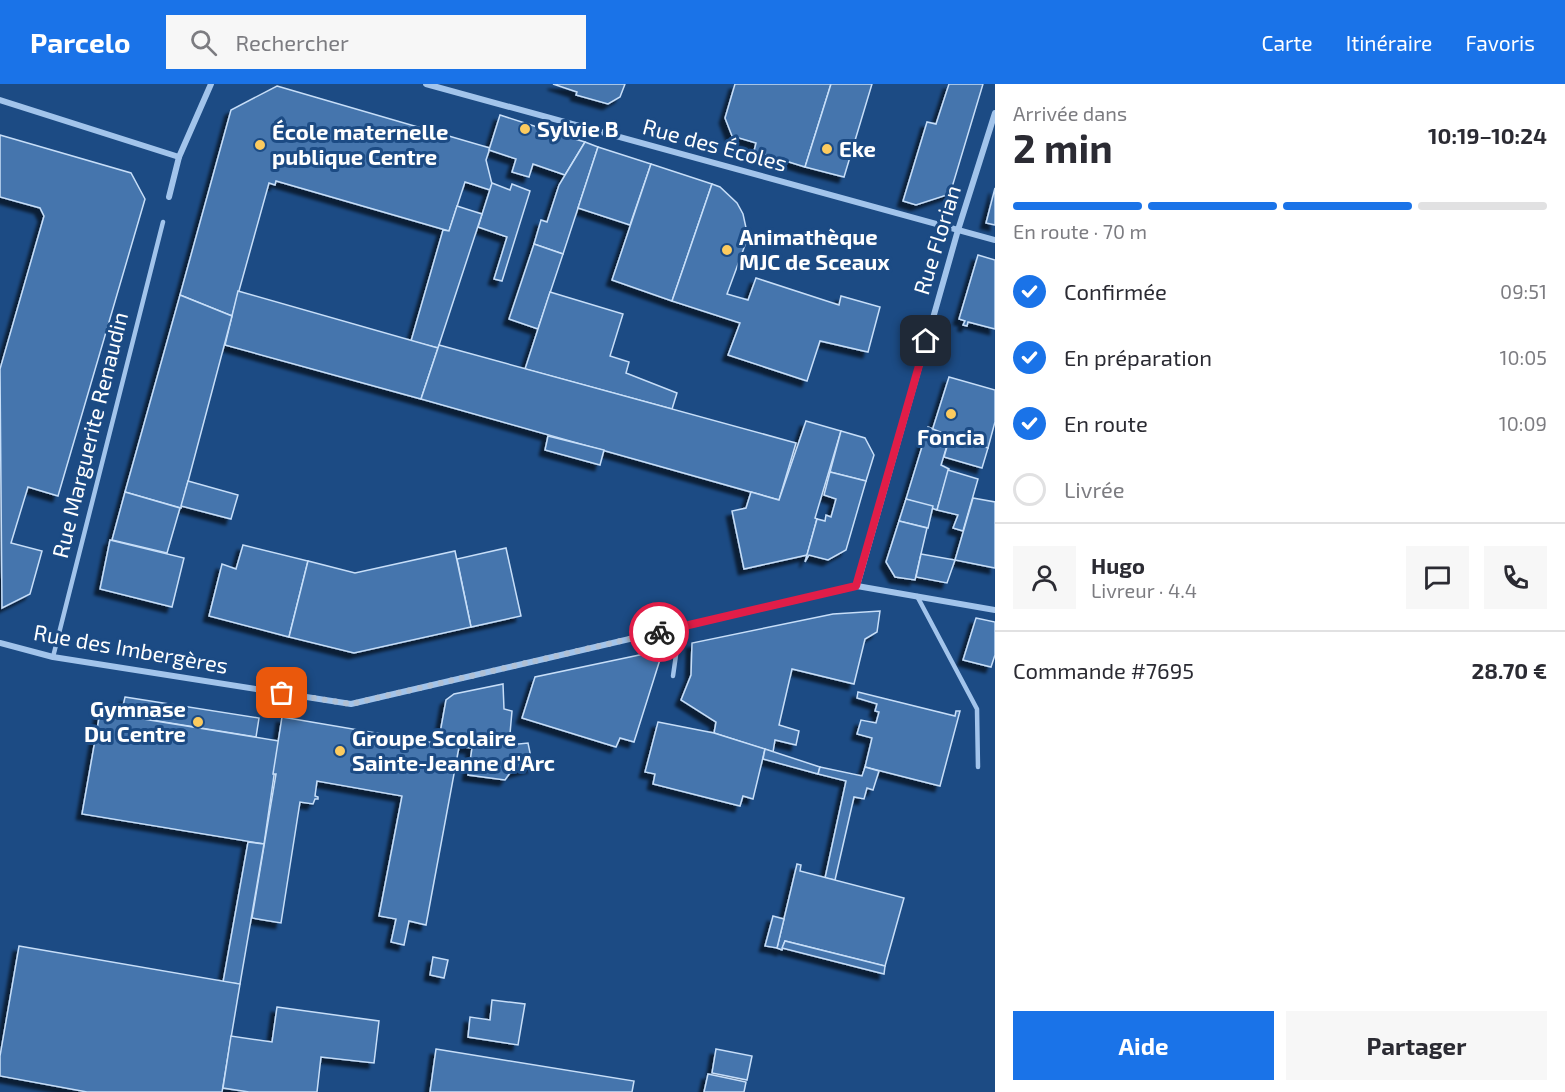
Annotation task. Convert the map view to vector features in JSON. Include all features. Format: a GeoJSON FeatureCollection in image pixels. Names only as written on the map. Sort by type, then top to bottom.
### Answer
{"type":"FeatureCollection","features":[{"type":"Feature","properties":{"kind":"street"},"geometry":{"type":"LineString","coordinates":[[169,197],[179,157],[212,84]]}},
{"type":"Feature","properties":{"kind":"street","name":"Rue des Écoles"},"geometry":{"type":"LineString","coordinates":[[426,84],[995,240]]}},
{"type":"Feature","properties":{"kind":"street"},"geometry":{"type":"LineString","coordinates":[[0,100],[179,157]]}},
{"type":"Feature","properties":{"kind":"street","name":"Rue Florian"},"geometry":{"type":"LineString","coordinates":[[856,586],[958,230],[995,113]]}},
{"type":"Feature","properties":{"kind":"street","name":"Rue des Imbergères"},"geometry":{"type":"LineString","coordinates":[[0,643],[53,657],[351,704],[856,586],[995,610]]}},
{"type":"Feature","properties":{"kind":"lane","name":"Rue Marguerite Renaudin"},"geometry":{"type":"LineString","coordinates":[[53,657],[163,222]]}},
{"type":"Feature","properties":{"kind":"lane"},"geometry":{"type":"LineString","coordinates":[[917,596],[976,709],[978,767]]}},
{"type":"Feature","properties":{"kind":"lane"},"geometry":{"type":"LineString","coordinates":[[673,676],[680,627]]}},
{"type":"Feature","properties":{"kind":"building"},"geometry":{"type":"Polygon","coordinates":[[[553,84],[625,84],[620,97],[608,104],[576,95],[577,92],[553,84]]]}},
{"type":"Feature","properties":{"kind":"building"},"geometry":{"type":"Polygon","coordinates":[[[735,84],[831,84],[805,167],[754,151],[756,143],[732,136],[725,118],[735,84]]]}},
{"type":"Feature","properties":{"kind":"building"},"geometry":{"type":"Polygon","coordinates":[[[831,84],[872,84],[844,177],[805,167],[831,84]]]}},
{"type":"Feature","properties":{"kind":"building"},"geometry":{"type":"Polygon","coordinates":[[[949,84],[983,84],[950,194],[916,205],[903,201],[927,122],[936,124],[949,84]]]}},
{"type":"Feature","properties":{"kind":"building"},"geometry":{"type":"Polygon","coordinates":[[[277,86],[490,148],[486,160],[492,184],[490,190],[465,182],[449,231],[276,181],[275,185],[269,183],[232,316],[180,295],[231,110],[277,86]]]}},
{"type":"Feature","properties":{"kind":"building"},"geometry":{"type":"Polygon","coordinates":[[[500,115],[585,142],[565,175],[533,164],[529,177],[512,172],[516,159],[489,150],[500,115]]]}},
{"type":"Feature","properties":{"kind":"building"},"geometry":{"type":"Polygon","coordinates":[[[0,135],[131,173],[145,199],[58,496],[28,487],[11,543],[42,551],[30,594],[2,608],[0,369],[44,216],[40,208],[0,197],[0,135]]]}},
{"type":"Feature","properties":{"kind":"building"},"geometry":{"type":"Polygon","coordinates":[[[585,142],[598,147],[563,254],[534,244],[541,220],[547,222],[559,185],[585,142]]]}},
{"type":"Feature","properties":{"kind":"building"},"geometry":{"type":"Polygon","coordinates":[[[598,147],[651,164],[630,225],[578,208],[598,147]]]}},
{"type":"Feature","properties":{"kind":"building"},"geometry":{"type":"Polygon","coordinates":[[[651,164],[712,184],[672,301],[612,280],[651,164]]]}},
{"type":"Feature","properties":{"kind":"building"},"geometry":{"type":"Polygon","coordinates":[[[492,183],[510,190],[512,184],[530,191],[502,281],[494,279],[507,237],[478,227],[492,183]]]}},
{"type":"Feature","properties":{"kind":"building"},"geometry":{"type":"Polygon","coordinates":[[[712,184],[720,187],[737,203],[743,214],[748,237],[727,294],[748,300],[756,278],[839,305],[841,296],[880,307],[868,352],[820,341],[807,381],[728,355],[740,323],[672,301],[712,184]]]}},
{"type":"Feature","properties":{"kind":"building"},"geometry":{"type":"Polygon","coordinates":[[[995,188],[995,225],[986,223],[995,188]]]}},
{"type":"Feature","properties":{"kind":"building"},"geometry":{"type":"Polygon","coordinates":[[[457,206],[482,214],[438,348],[411,341],[443,230],[449,231],[457,206]]]}},
{"type":"Feature","properties":{"kind":"building"},"geometry":{"type":"Polygon","coordinates":[[[534,244],[563,254],[538,329],[509,319],[534,244]]]}},
{"type":"Feature","properties":{"kind":"building"},"geometry":{"type":"Polygon","coordinates":[[[978,255],[995,260],[995,329],[968,322],[967,326],[963,325],[965,321],[959,319],[978,255]]]}},
{"type":"Feature","properties":{"kind":"building"},"geometry":{"type":"Polygon","coordinates":[[[238,291],[438,348],[421,399],[225,345],[238,291]]]}},
{"type":"Feature","properties":{"kind":"building"},"geometry":{"type":"Polygon","coordinates":[[[550,292],[623,314],[610,356],[629,362],[626,373],[677,393],[672,409],[525,369],[550,292]]]}},
{"type":"Feature","properties":{"kind":"building"},"geometry":{"type":"Polygon","coordinates":[[[180,295],[232,316],[181,508],[125,492],[180,295]]]}},
{"type":"Feature","properties":{"kind":"building"},"geometry":{"type":"Polygon","coordinates":[[[439,345],[796,443],[779,500],[421,399],[439,345]]]}},
{"type":"Feature","properties":{"kind":"building"},"geometry":{"type":"Polygon","coordinates":[[[949,377],[995,390],[995,422],[988,448],[932,431],[949,377]]]}},
{"type":"Feature","properties":{"kind":"building"},"geometry":{"type":"Polygon","coordinates":[[[806,421],[841,431],[815,518],[817,519],[807,555],[744,569],[732,511],[746,508],[751,492],[779,500],[806,421]]]}},
{"type":"Feature","properties":{"kind":"building"},"geometry":{"type":"Polygon","coordinates":[[[928,427],[950,436],[941,465],[949,469],[937,510],[906,499],[928,427]]]}},
{"type":"Feature","properties":{"kind":"building"},"geometry":{"type":"Polygon","coordinates":[[[841,431],[865,438],[874,455],[866,481],[830,472],[841,431]]]}},
{"type":"Feature","properties":{"kind":"building"},"geometry":{"type":"Polygon","coordinates":[[[548,436],[604,450],[600,465],[545,450],[548,436]]]}},
{"type":"Feature","properties":{"kind":"building"},"geometry":{"type":"Polygon","coordinates":[[[950,436],[988,448],[982,468],[944,457],[950,436]]]}},
{"type":"Feature","properties":{"kind":"building"},"geometry":{"type":"Polygon","coordinates":[[[948,470],[978,479],[963,531],[953,528],[958,515],[937,510],[948,470]]]}},
{"type":"Feature","properties":{"kind":"building"},"geometry":{"type":"Polygon","coordinates":[[[830,472],[866,481],[846,550],[828,560],[809,555],[805,562],[817,519],[825,521],[826,515],[831,517],[836,499],[824,495],[830,472]]]}},
{"type":"Feature","properties":{"kind":"building"},"geometry":{"type":"Polygon","coordinates":[[[188,481],[238,495],[231,519],[181,506],[188,481]]]}},
{"type":"Feature","properties":{"kind":"building"},"geometry":{"type":"Polygon","coordinates":[[[125,492],[180,508],[167,553],[112,540],[125,492]]]}},
{"type":"Feature","properties":{"kind":"building"},"geometry":{"type":"Polygon","coordinates":[[[973,498],[995,502],[995,568],[955,560],[973,498]]]}},
{"type":"Feature","properties":{"kind":"building"},"geometry":{"type":"Polygon","coordinates":[[[906,499],[933,506],[928,528],[899,521],[906,499]]]}},
{"type":"Feature","properties":{"kind":"building"},"geometry":{"type":"Polygon","coordinates":[[[899,521],[927,528],[915,580],[895,577],[886,562],[899,521]]]}},
{"type":"Feature","properties":{"kind":"building"},"geometry":{"type":"Polygon","coordinates":[[[110,540],[184,558],[172,607],[100,589],[110,540]]]}},
{"type":"Feature","properties":{"kind":"building"},"geometry":{"type":"Polygon","coordinates":[[[243,545],[308,561],[289,637],[209,616],[222,564],[236,569],[243,545]]]}},
{"type":"Feature","properties":{"kind":"building"},"geometry":{"type":"Polygon","coordinates":[[[506,548],[521,616],[471,627],[457,559],[506,548]]]}},
{"type":"Feature","properties":{"kind":"building"},"geometry":{"type":"Polygon","coordinates":[[[455,551],[471,627],[354,653],[289,637],[308,561],[355,573],[455,551]]]}},
{"type":"Feature","properties":{"kind":"building"},"geometry":{"type":"Polygon","coordinates":[[[921,554],[955,560],[947,583],[916,577],[921,554]]]}},
{"type":"Feature","properties":{"kind":"building"},"geometry":{"type":"Polygon","coordinates":[[[880,611],[877,632],[865,639],[854,684],[792,669],[779,725],[799,731],[796,745],[775,740],[773,752],[714,733],[716,722],[681,700],[691,675],[692,643],[833,614],[880,611]]]}},
{"type":"Feature","properties":{"kind":"building"},"geometry":{"type":"Polygon","coordinates":[[[976,618],[995,622],[995,655],[991,667],[963,660],[976,618]]]}},
{"type":"Feature","properties":{"kind":"building"},"geometry":{"type":"Polygon","coordinates":[[[663,650],[634,742],[620,738],[616,747],[522,718],[535,677],[663,650]]]}},
{"type":"Feature","properties":{"kind":"building"},"geometry":{"type":"Polygon","coordinates":[[[503,684],[504,709],[512,711],[509,745],[528,743],[533,767],[510,773],[505,780],[468,775],[472,748],[438,744],[446,700],[454,694],[503,684]]]}},
{"type":"Feature","properties":{"kind":"building"},"geometry":{"type":"Polygon","coordinates":[[[858,692],[955,716],[956,711],[960,711],[940,786],[865,767],[872,738],[857,734],[861,720],[876,723],[879,712],[875,711],[877,704],[857,698],[858,692]]]}},
{"type":"Feature","properties":{"kind":"building"},"geometry":{"type":"Polygon","coordinates":[[[125,697],[259,718],[256,737],[121,715],[125,697]]]}},
{"type":"Feature","properties":{"kind":"building"},"geometry":{"type":"Polygon","coordinates":[[[100,712],[279,741],[264,844],[82,814],[100,712]]]}},
{"type":"Feature","properties":{"kind":"building"},"geometry":{"type":"Polygon","coordinates":[[[282,717],[459,747],[426,925],[409,921],[404,945],[391,942],[396,919],[379,916],[402,796],[317,781],[315,796],[318,799],[315,799],[313,804],[300,802],[281,923],[252,918],[276,774],[273,774],[282,717]]]}},
{"type":"Feature","properties":{"kind":"building"},"geometry":{"type":"Polygon","coordinates":[[[658,722],[714,733],[765,749],[753,799],[743,796],[740,806],[653,784],[655,774],[645,772],[658,722]]]}},
{"type":"Feature","properties":{"kind":"building"},"geometry":{"type":"Polygon","coordinates":[[[765,749],[820,767],[818,774],[763,759],[765,749]]]}},
{"type":"Feature","properties":{"kind":"building"},"geometry":{"type":"Polygon","coordinates":[[[820,767],[862,776],[865,767],[879,771],[873,790],[867,788],[864,799],[854,797],[835,880],[825,878],[846,781],[818,774],[820,767]]]}},
{"type":"Feature","properties":{"kind":"building"},"geometry":{"type":"Polygon","coordinates":[[[248,842],[264,844],[240,984],[223,982],[248,842]]]}},
{"type":"Feature","properties":{"kind":"building"},"geometry":{"type":"Polygon","coordinates":[[[797,864],[801,865],[800,871],[904,898],[885,966],[785,941],[782,950],[777,948],[797,864]]]}},
{"type":"Feature","properties":{"kind":"building"},"geometry":{"type":"Polygon","coordinates":[[[773,916],[784,919],[777,948],[765,946],[773,916]]]}},
{"type":"Feature","properties":{"kind":"building"},"geometry":{"type":"Polygon","coordinates":[[[785,941],[885,966],[884,974],[782,948],[785,941]]]}},
{"type":"Feature","properties":{"kind":"building"},"geometry":{"type":"Polygon","coordinates":[[[19,946],[240,984],[222,1092],[87,1092],[0,1076],[0,1056],[19,946]]]}},
{"type":"Feature","properties":{"kind":"building"},"geometry":{"type":"Polygon","coordinates":[[[433,957],[448,960],[444,978],[430,975],[433,957]]]}},
{"type":"Feature","properties":{"kind":"building"},"geometry":{"type":"Polygon","coordinates":[[[492,1000],[525,1004],[518,1045],[468,1037],[470,1017],[490,1020],[492,1000]]]}},
{"type":"Feature","properties":{"kind":"building"},"geometry":{"type":"Polygon","coordinates":[[[277,1007],[379,1021],[374,1063],[321,1057],[317,1092],[249,1092],[223,1088],[231,1036],[272,1042],[277,1007]]]}},
{"type":"Feature","properties":{"kind":"building"},"geometry":{"type":"Polygon","coordinates":[[[436,1049],[634,1081],[632,1092],[430,1092],[436,1049]]]}},
{"type":"Feature","properties":{"kind":"building"},"geometry":{"type":"Polygon","coordinates":[[[716,1049],[752,1056],[747,1080],[712,1073],[716,1049]]]}},
{"type":"Feature","properties":{"kind":"building"},"geometry":{"type":"Polygon","coordinates":[[[708,1074],[746,1082],[744,1092],[704,1092],[708,1074]]]}},
{"type":"Feature","properties":{"kind":"way so far"},"geometry":{"type":"LineString","coordinates":[[282,693],[351,704],[659,632]]}},
{"type":"Feature","properties":{"kind":"place","name":"Sylvie B"},"geometry":{"type":"Point","coordinates":[525,129]}},
{"type":"Feature","properties":{"kind":"place","name":"École maternelle publique Centre"},"geometry":{"type":"Point","coordinates":[260,145]}},
{"type":"Feature","properties":{"kind":"place","name":"Eke"},"geometry":{"type":"Point","coordinates":[827,149]}},
{"type":"Feature","properties":{"kind":"place","name":"Animathèque MJC de Sceaux"},"geometry":{"type":"Point","coordinates":[727,250]}},
{"type":"Feature","properties":{"kind":"place","name":"Foncia"},"geometry":{"type":"Point","coordinates":[951,414]}},
{"type":"Feature","properties":{"kind":"place","name":"Gymnase Du Centre"},"geometry":{"type":"Point","coordinates":[198,722]}},
{"type":"Feature","properties":{"kind":"place","name":"Groupe Scolaire Sainte-Jeanne d'Arc"},"geometry":{"type":"Point","coordinates":[340,751]}},
{"type":"Feature","properties":{"kind":"route"},"geometry":{"type":"LineString","coordinates":[[659,632],[856,586],[926,341]]}}]}
